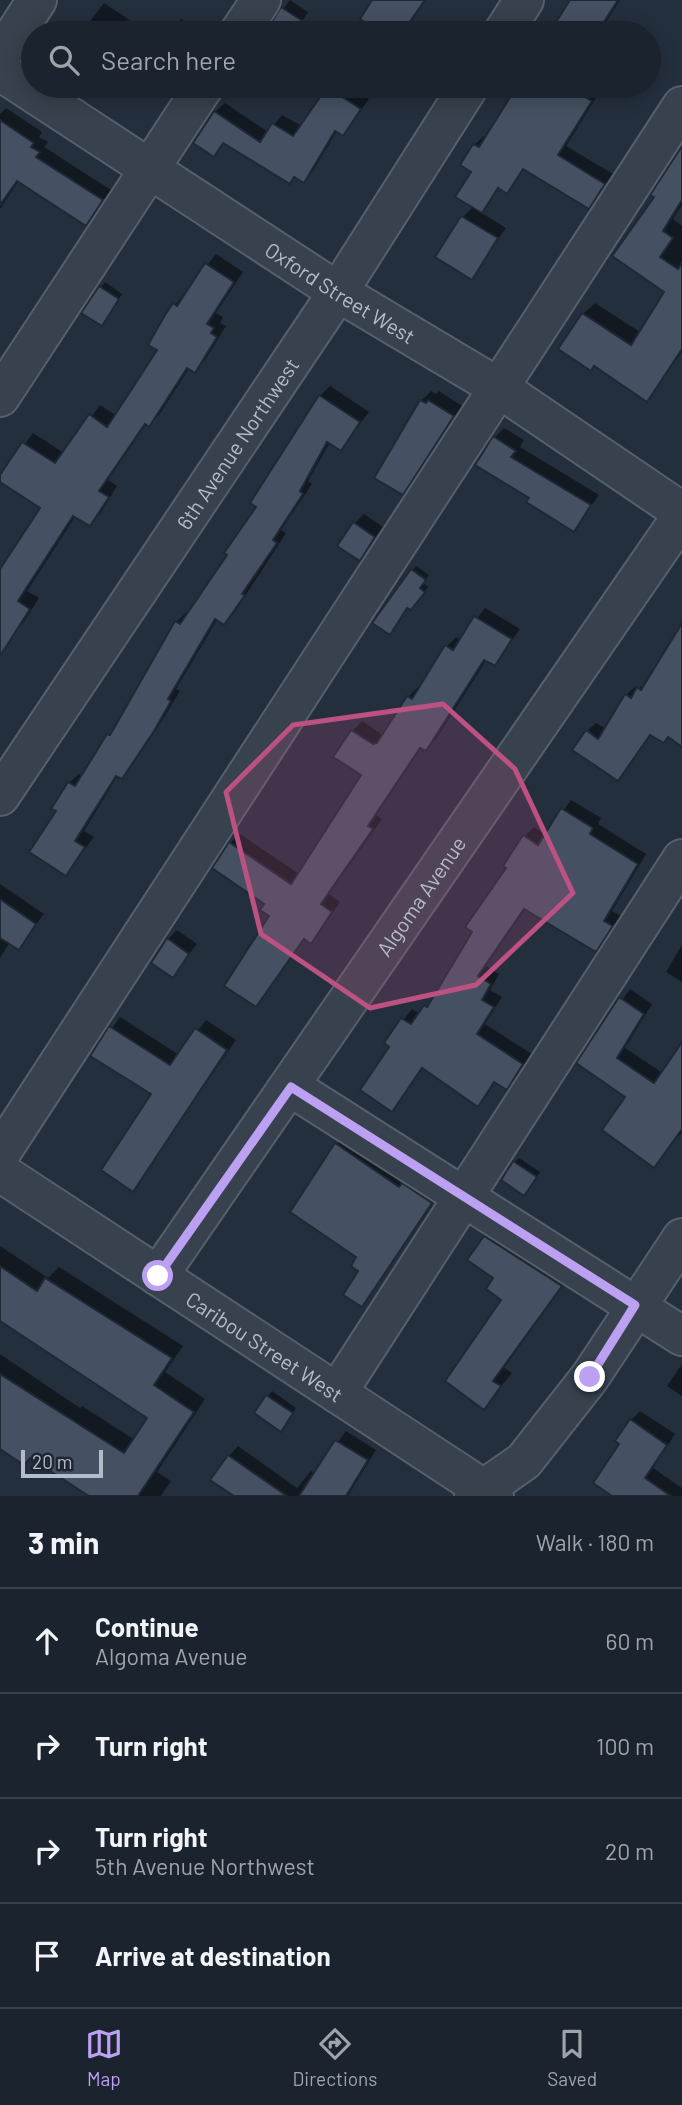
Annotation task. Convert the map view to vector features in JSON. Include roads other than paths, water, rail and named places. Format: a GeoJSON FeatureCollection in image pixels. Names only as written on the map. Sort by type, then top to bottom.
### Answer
{"type":"FeatureCollection","features":[{"type":"Feature","properties":{"kind":"street"},"geometry":{"type":"LineString","coordinates":[[23,21],[37,0]]}},
{"type":"Feature","properties":{"kind":"street"},"geometry":{"type":"LineString","coordinates":[[247,21],[261,0]]}},
{"type":"Feature","properties":{"kind":"street"},"geometry":{"type":"LineString","coordinates":[[511,21],[524,0]]}},
{"type":"Feature","properties":{"kind":"street"},"geometry":{"type":"LineString","coordinates":[[0,57],[21,25]]}},
{"type":"Feature","properties":{"kind":"street","name":"Oxford Street West"},"geometry":{"type":"LineString","coordinates":[[0,71],[21,85]]}},
{"type":"Feature","properties":{"kind":"street","name":"Oxford Street West"},"geometry":{"type":"LineString","coordinates":[[41,98],[338,292],[499,388],[682,514]]}},
{"type":"Feature","properties":{"kind":"street"},"geometry":{"type":"LineString","coordinates":[[0,397],[196,98]]}},
{"type":"Feature","properties":{"kind":"street","name":"6th Avenue Northwest"},"geometry":{"type":"LineString","coordinates":[[0,796],[338,292],[461,98]]}},
{"type":"Feature","properties":{"kind":"street"},"geometry":{"type":"LineString","coordinates":[[0,1154],[682,106]]}},
{"type":"Feature","properties":{"kind":"street","name":"Algoma Avenue"},"geometry":{"type":"LineString","coordinates":[[158,1276],[291,1087],[682,514]]}},
{"type":"Feature","properties":{"kind":"street"},"geometry":{"type":"LineString","coordinates":[[337,1393],[682,859]]}},
{"type":"Feature","properties":{"kind":"street"},"geometry":{"type":"LineString","coordinates":[[291,1087],[682,1336]]}},
{"type":"Feature","properties":{"kind":"street","name":"Caribou Street West"},"geometry":{"type":"LineString","coordinates":[[0,1172],[337,1393],[484,1494]]}},
{"type":"Feature","properties":{"kind":"street"},"geometry":{"type":"LineString","coordinates":[[484,1494],[524,1461],[590,1377],[635,1305],[682,1238]]}}]}
